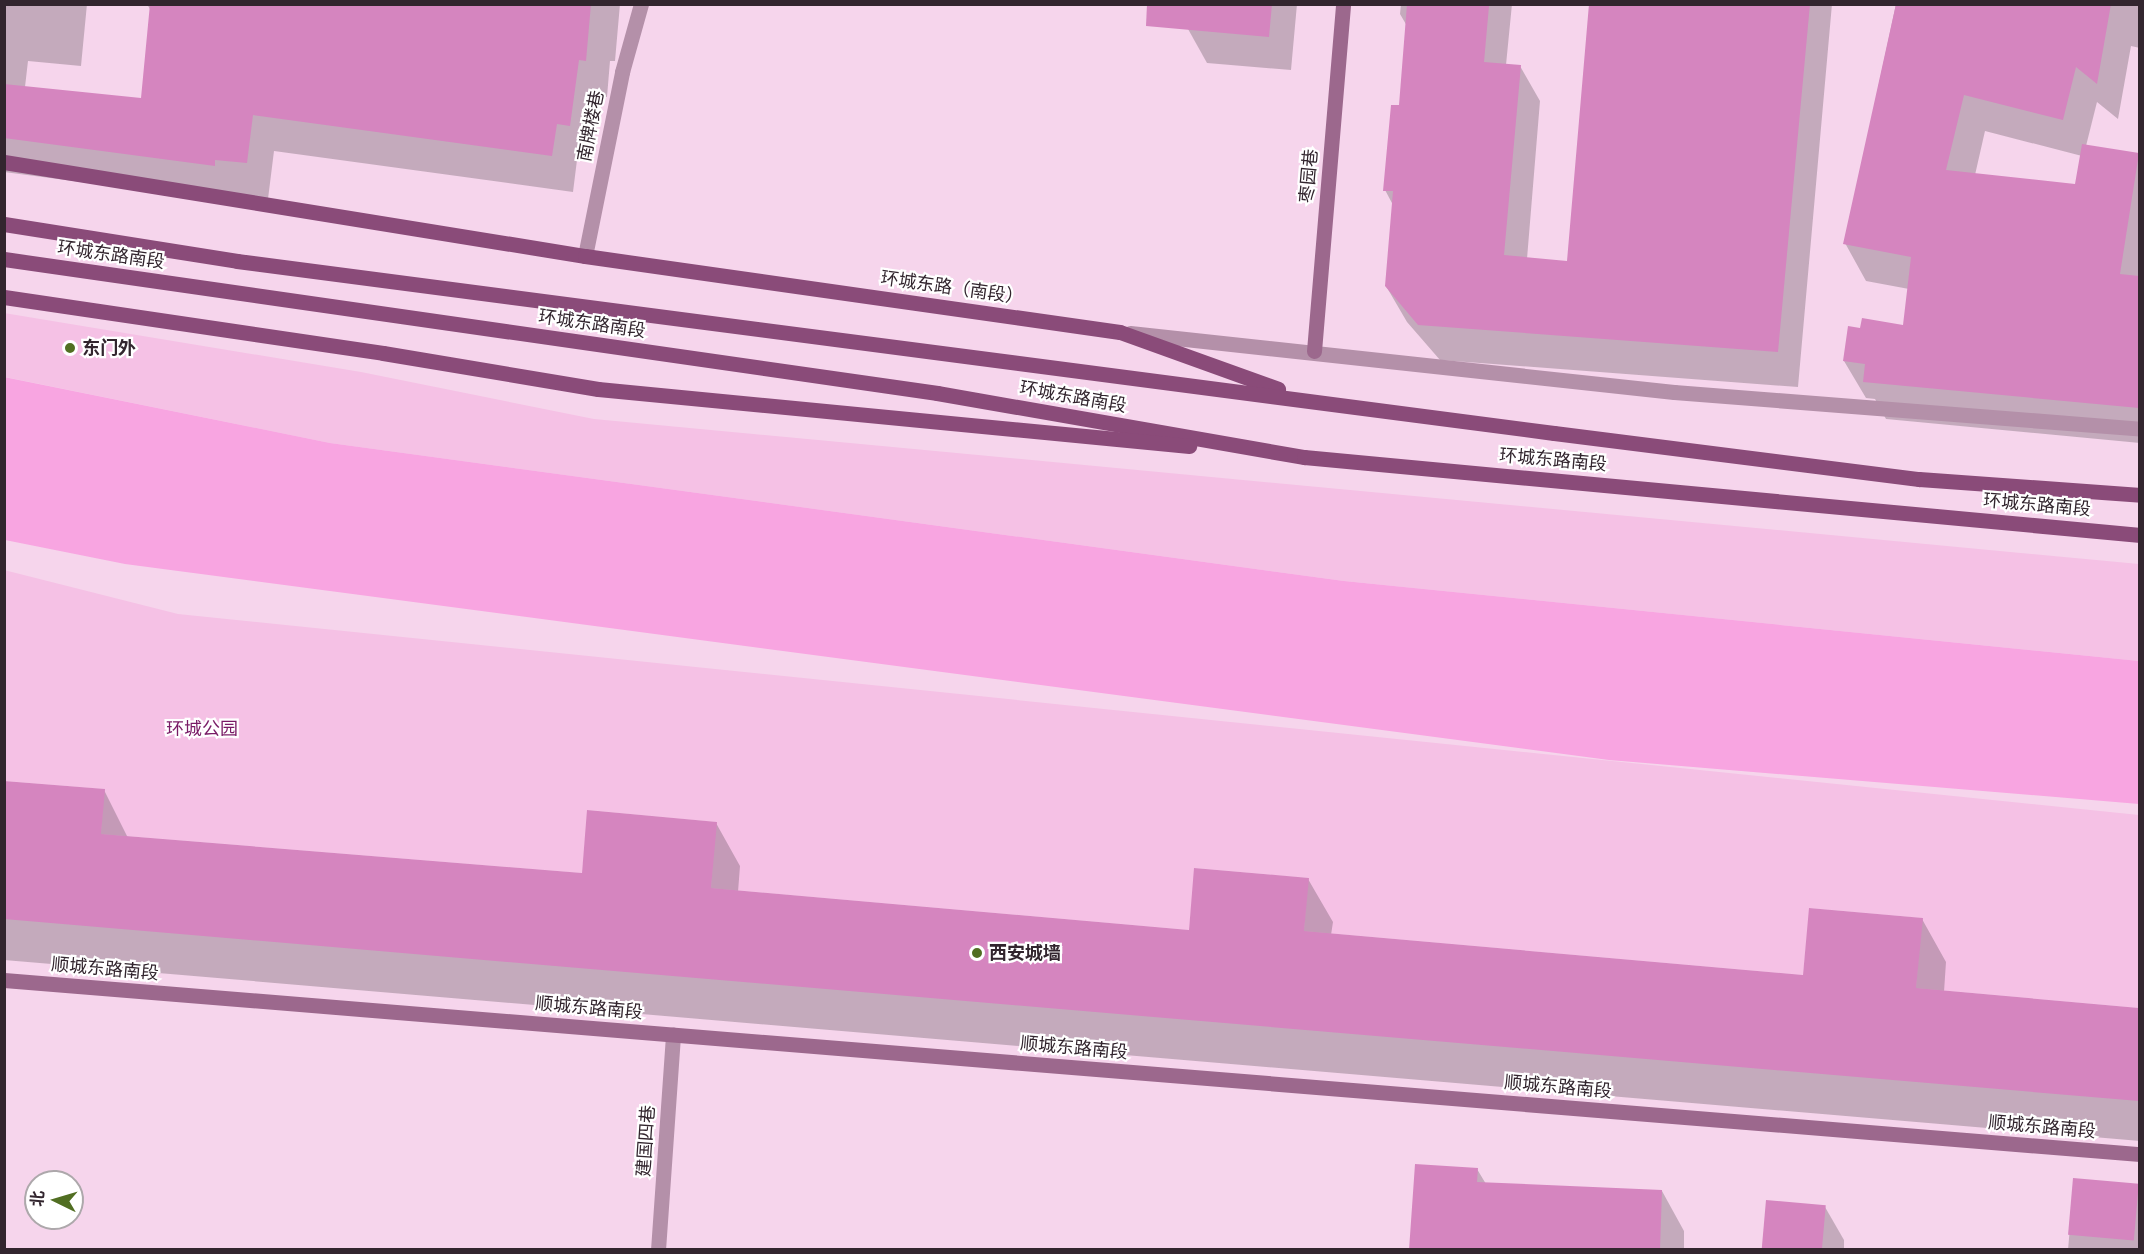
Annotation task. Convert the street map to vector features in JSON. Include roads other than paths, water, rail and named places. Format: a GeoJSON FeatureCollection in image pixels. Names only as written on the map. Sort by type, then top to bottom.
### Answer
{"type":"FeatureCollection","features":[{"type":"Feature","properties":{"kind":"main road","name":"环城东路（南段）"},"geometry":{"type":"LineString","coordinates":[[4,162],[585,256],[1120,332],[1304,398]]}},
{"type":"Feature","properties":{"kind":"main road","name":"环城东路南段"},"geometry":{"type":"LineString","coordinates":[[4,225],[249,263],[1920,479],[2139,495]]}},
{"type":"Feature","properties":{"kind":"main road","name":"环城东路南段"},"geometry":{"type":"LineString","coordinates":[[4,259],[937,393],[1304,457],[2139,535]]}},
{"type":"Feature","properties":{"kind":"main road"},"geometry":{"type":"LineString","coordinates":[[4,297],[383,353],[598,389],[1304,457]]}},
{"type":"Feature","properties":{"kind":"street","name":"南牌楼巷"},"geometry":{"type":"LineString","coordinates":[[585,256],[622,72],[641,4]]}},
{"type":"Feature","properties":{"kind":"street","name":"枣园巷"},"geometry":{"type":"LineString","coordinates":[[1314,351],[1343,4]]}},
{"type":"Feature","properties":{"kind":"street"},"geometry":{"type":"LineString","coordinates":[[1120,332],[1314,351],[1674,392],[2139,429]]}},
{"type":"Feature","properties":{"kind":"street","name":"顺城东路南段"},"geometry":{"type":"LineString","coordinates":[[4,980],[2139,1154]]}},
{"type":"Feature","properties":{"kind":"street","name":"建国四巷"},"geometry":{"type":"LineString","coordinates":[[658,1250],[673,1035]]}},
{"type":"Feature","properties":{"kind":"place","name":"东门外"},"geometry":{"type":"Point","coordinates":[70,348]}},
{"type":"Feature","properties":{"kind":"place","name":"西安城墙"},"geometry":{"type":"Point","coordinates":[977,953]}},
{"type":"Feature","properties":{"kind":"park label","name":"环城公园"},"geometry":{"type":"Point","coordinates":[202,729]}}]}
